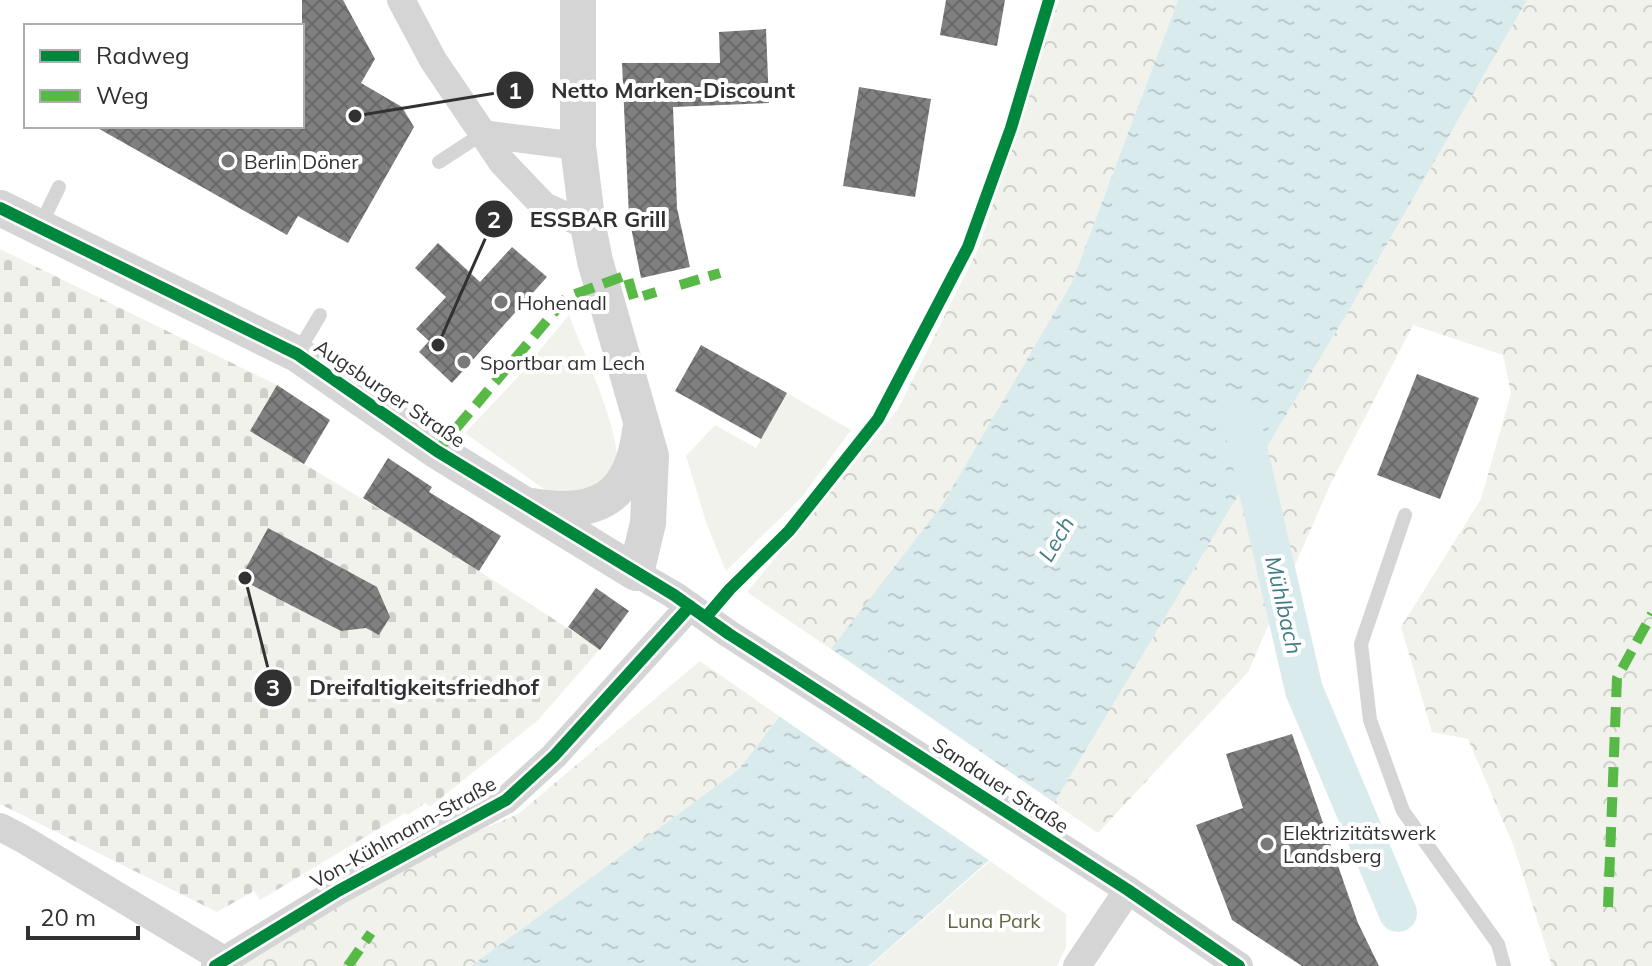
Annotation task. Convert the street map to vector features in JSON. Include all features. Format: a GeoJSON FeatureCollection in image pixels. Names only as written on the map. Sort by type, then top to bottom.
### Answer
{"type":"FeatureCollection","features":[{"type":"Feature","properties":{"kind":"street"},"geometry":{"type":"LineString","coordinates":[[401,0],[433,60],[502,162],[544,206],[588,226]]}},
{"type":"Feature","properties":{"kind":"street"},"geometry":{"type":"LineString","coordinates":[[578,0],[578,146],[588,226],[595,261],[651,456],[648,523],[636,573]]}},
{"type":"Feature","properties":{"kind":"street"},"geometry":{"type":"LineString","coordinates":[[482,134],[578,146]]}},
{"type":"Feature","properties":{"kind":"street","name":"Augsburger Straße"},"geometry":{"type":"LineString","coordinates":[[0,208],[297,354],[437,451],[715,623]]}},
{"type":"Feature","properties":{"kind":"street"},"geometry":{"type":"LineString","coordinates":[[526,505],[555,510],[583,509],[610,498],[625,479],[637,449],[641,420]]}},
{"type":"Feature","properties":{"kind":"street","name":"Sandauer Straße"},"geometry":{"type":"LineString","coordinates":[[715,623],[1128,890],[1239,966]]}},
{"type":"Feature","properties":{"kind":"street","name":"Von-Kühlmann-Straße"},"geometry":{"type":"LineString","coordinates":[[219,963],[338,891],[506,800],[554,756],[715,623]]}},
{"type":"Feature","properties":{"kind":"street"},"geometry":{"type":"LineString","coordinates":[[0,827],[219,963]]}},
{"type":"Feature","properties":{"kind":"street"},"geometry":{"type":"LineString","coordinates":[[1077,966],[1128,890]]}},
{"type":"Feature","properties":{"kind":"lane"},"geometry":{"type":"LineString","coordinates":[[715,623],[730,589],[789,531],[878,419],[968,247],[1011,128],[1049,0]]}},
{"type":"Feature","properties":{"kind":"lane"},"geometry":{"type":"LineString","coordinates":[[439,162],[482,134]]}},
{"type":"Feature","properties":{"kind":"lane"},"geometry":{"type":"LineString","coordinates":[[40,227],[59,187]]}},
{"type":"Feature","properties":{"kind":"lane"},"geometry":{"type":"LineString","coordinates":[[297,354],[320,315]]}},
{"type":"Feature","properties":{"kind":"lane"},"geometry":{"type":"LineString","coordinates":[[1405,515],[1361,644],[1370,720],[1403,811],[1498,944],[1504,966]]}},
{"type":"Feature","properties":{"kind":"green space"},"geometry":{"type":"Polygon","coordinates":[[[1059,0],[1178,0],[1072,282],[942,505],[832,650],[747,592],[898,409],[979,247],[1059,0]]]}},
{"type":"Feature","properties":{"kind":"green space"},"geometry":{"type":"Polygon","coordinates":[[[1527,0],[1652,0],[1652,966],[1552,966],[1514,847],[1468,739],[1432,732],[1401,627],[1481,499],[1511,393],[1503,355],[1413,325],[1331,483],[1248,672],[1098,833],[1054,803],[1355,300],[1527,0]]]}},
{"type":"Feature","properties":{"kind":"green space"},"geometry":{"type":"Polygon","coordinates":[[[0,249],[277,385],[265,406],[304,464],[431,540],[600,649],[538,720],[430,807],[425,803],[408,815],[405,813],[260,900],[254,891],[217,912],[0,804],[0,249]]]}},
{"type":"Feature","properties":{"kind":"green space"},"geometry":{"type":"Polygon","coordinates":[[[569,315],[610,423],[616,445],[617,484],[558,499],[465,433],[517,378],[569,315]]]}},
{"type":"Feature","properties":{"kind":"green space"},"geometry":{"type":"Polygon","coordinates":[[[787,393],[851,430],[801,498],[726,571],[707,525],[686,456],[715,425],[756,448],[787,393]]]}},
{"type":"Feature","properties":{"kind":"green space"},"geometry":{"type":"Polygon","coordinates":[[[700,661],[779,716],[738,770],[471,966],[232,966],[409,860],[518,814],[700,661]]]}},
{"type":"Feature","properties":{"kind":"green space","name":"Luna Park"},"geometry":{"type":"Polygon","coordinates":[[[990,861],[1066,914],[1066,947],[1057,966],[870,966],[990,861]]]}},
{"type":"Feature","properties":{"kind":"water","name":"Lech"},"geometry":{"type":"Polygon","coordinates":[[[1178,0],[1527,0],[1355,300],[1054,803],[869,966],[471,966],[738,770],[942,505],[1072,282],[1178,0]]]}},
{"type":"Feature","properties":{"kind":"pier"},"geometry":{"type":"Polygon","coordinates":[[[828,647],[1058,805],[993,863],[776,714],[828,647]]]}},
{"type":"Feature","properties":{"kind":"building"},"geometry":{"type":"Polygon","coordinates":[[[302,0],[343,0],[375,59],[361,83],[402,107],[414,127],[348,243],[298,216],[287,235],[98,128],[304,128],[302,0]]]}},
{"type":"Feature","properties":{"kind":"building"},"geometry":{"type":"Polygon","coordinates":[[[946,0],[1005,0],[997,46],[940,35],[946,0]]]}},
{"type":"Feature","properties":{"kind":"building"},"geometry":{"type":"Polygon","coordinates":[[[766,29],[769,103],[673,107],[677,208],[690,267],[641,278],[629,217],[622,63],[720,63],[719,32],[766,29]]]}},
{"type":"Feature","properties":{"kind":"building"},"geometry":{"type":"Polygon","coordinates":[[[859,87],[931,99],[915,197],[843,186],[859,87]]]}},
{"type":"Feature","properties":{"kind":"building"},"geometry":{"type":"Polygon","coordinates":[[[438,243],[480,282],[512,247],[547,277],[452,383],[419,352],[429,341],[416,329],[446,297],[415,268],[438,243]]]}},
{"type":"Feature","properties":{"kind":"building"},"geometry":{"type":"Polygon","coordinates":[[[701,345],[787,393],[761,439],[675,391],[701,345]]]}},
{"type":"Feature","properties":{"kind":"building"},"geometry":{"type":"Polygon","coordinates":[[[1417,374],[1479,398],[1440,499],[1377,475],[1417,374]]]}},
{"type":"Feature","properties":{"kind":"building"},"geometry":{"type":"Polygon","coordinates":[[[277,385],[330,420],[304,464],[250,431],[277,385]]]}},
{"type":"Feature","properties":{"kind":"building"},"geometry":{"type":"Polygon","coordinates":[[[388,458],[432,487],[429,492],[501,536],[479,571],[363,498],[388,458]]]}},
{"type":"Feature","properties":{"kind":"building"},"geometry":{"type":"Polygon","coordinates":[[[268,528],[377,587],[390,617],[379,635],[366,628],[341,631],[240,579],[268,528]]]}},
{"type":"Feature","properties":{"kind":"building"},"geometry":{"type":"Polygon","coordinates":[[[596,588],[629,611],[600,650],[568,627],[596,588]]]}},
{"type":"Feature","properties":{"kind":"building","name":"Elektrizitätswerk Landsberg"},"geometry":{"type":"Polygon","coordinates":[[[1292,734],[1358,923],[1379,966],[1302,966],[1232,920],[1196,825],[1243,808],[1226,754],[1292,734]]]}},
{"type":"Feature","properties":{"kind":"waterway","name":"Mühlbach"},"geometry":{"type":"LineString","coordinates":[[1242,422],[1304,690],[1398,913]]}},
{"type":"Feature","properties":{"kind":"marked path"},"geometry":{"type":"LineString","coordinates":[[680,285],[720,273]]}},
{"type":"Feature","properties":{"kind":"marked path"},"geometry":{"type":"LineString","coordinates":[[437,451],[567,297],[627,275],[634,299],[656,292]]}},
{"type":"Feature","properties":{"kind":"marked path"},"geometry":{"type":"LineString","coordinates":[[1608,907],[1617,678],[1652,614]]}},
{"type":"Feature","properties":{"kind":"marked path"},"geometry":{"type":"LineString","coordinates":[[348,966],[371,933]]}},
{"type":"Feature","properties":{"kind":"cycle path"},"geometry":{"type":"LineString","coordinates":[[706,617],[789,531],[878,419],[968,247],[1011,128],[1049,0]]}},
{"type":"Feature","properties":{"kind":"cycle path"},"geometry":{"type":"LineString","coordinates":[[0,208],[297,354],[437,451],[674,595],[729,634],[1128,890],[1239,966]]}},
{"type":"Feature","properties":{"kind":"cycle path"},"geometry":{"type":"LineString","coordinates":[[215,966],[338,891],[506,800],[554,756],[690,606]]}},
{"type":"Feature","properties":{"kind":"place","name":"Netto Marken-Discount"},"geometry":{"type":"Point","coordinates":[355,116]}},
{"type":"Feature","properties":{"kind":"place","name":"Berlin Döner"},"geometry":{"type":"Point","coordinates":[228,161]}},
{"type":"Feature","properties":{"kind":"place","name":"Hohenadl"},"geometry":{"type":"Point","coordinates":[501,302]}},
{"type":"Feature","properties":{"kind":"place","name":"ESSBAR Grill"},"geometry":{"type":"Point","coordinates":[438,345]}},
{"type":"Feature","properties":{"kind":"place","name":"Sportbar am Lech"},"geometry":{"type":"Point","coordinates":[464,362]}},
{"type":"Feature","properties":{"kind":"place","name":"Dreifaltigkeitsfriedhof"},"geometry":{"type":"Point","coordinates":[245,578]}},
{"type":"Feature","properties":{"kind":"place","name":"Elektrizitätswerk Landsberg"},"geometry":{"type":"Point","coordinates":[1267,844]}}]}
